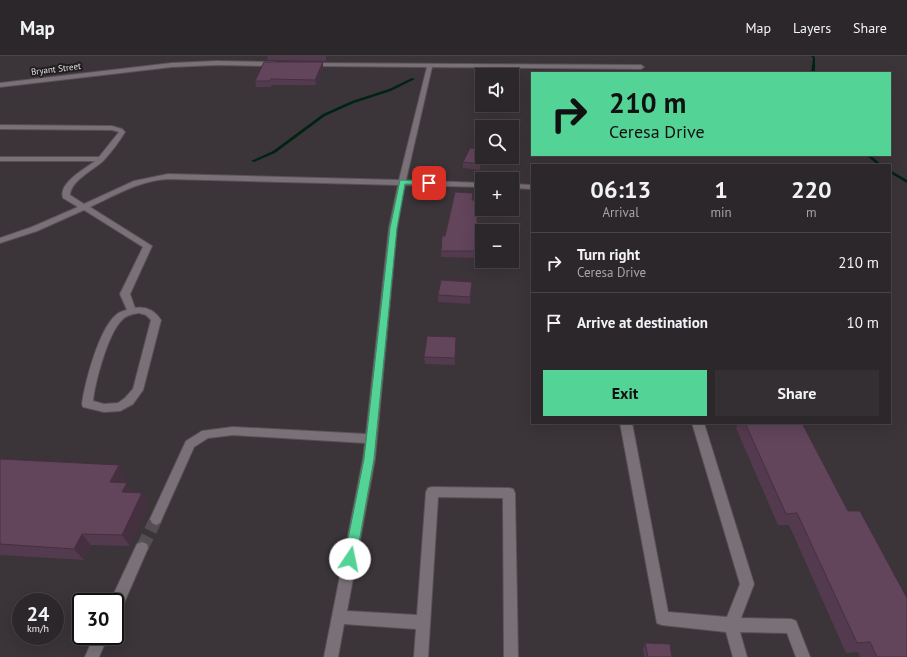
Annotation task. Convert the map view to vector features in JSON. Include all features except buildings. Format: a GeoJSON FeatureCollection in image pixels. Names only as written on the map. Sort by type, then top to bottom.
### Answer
{"type":"FeatureCollection","features":[{"type":"Feature","properties":{"kind":"street","name":"Bryant Street"},"geometry":{"type":"LineString","coordinates":[[0,84],[172,65],[217,63],[280,64]]}},
{"type":"Feature","properties":{"kind":"street"},"geometry":{"type":"LineString","coordinates":[[303,64],[641,67]]}},
{"type":"Feature","properties":{"kind":"street"},"geometry":{"type":"LineString","coordinates":[[331,657],[369,459],[393,228],[402,182],[430,65]]}},
{"type":"Feature","properties":{"kind":"street"},"geometry":{"type":"LineString","coordinates":[[0,127],[112,128],[122,132],[101,159],[75,179],[66,191],[66,196],[148,246],[126,294],[132,312]]}},
{"type":"Feature","properties":{"kind":"street"},"geometry":{"type":"LineString","coordinates":[[0,159],[101,159]]}},
{"type":"Feature","properties":{"kind":"street"},"geometry":{"type":"LineString","coordinates":[[0,242],[32,231],[122,188],[143,180],[165,177],[475,185]]}},
{"type":"Feature","properties":{"kind":"street"},"geometry":{"type":"LineString","coordinates":[[519,186],[531,187]]}},
{"type":"Feature","properties":{"kind":"street"},"geometry":{"type":"LineString","coordinates":[[146,311],[153,315],[156,320],[138,390],[129,402],[120,407],[104,408],[87,404],[88,396],[103,348],[112,324],[120,316],[132,312],[146,311]]}},
{"type":"Feature","properties":{"kind":"street"},"geometry":{"type":"LineString","coordinates":[[626,424],[662,618],[731,625],[792,626],[804,657]]}},
{"type":"Feature","properties":{"kind":"street"},"geometry":{"type":"LineString","coordinates":[[698,424],[747,584],[731,625],[740,657]]}},
{"type":"Feature","properties":{"kind":"street"},"geometry":{"type":"LineString","coordinates":[[156,519],[190,444],[206,434],[233,431],[371,440]]}},
{"type":"Feature","properties":{"kind":"street"},"geometry":{"type":"LineString","coordinates":[[421,657],[432,492],[509,493],[511,657]]}},
{"type":"Feature","properties":{"kind":"street"},"geometry":{"type":"LineString","coordinates":[[121,593],[142,548]]}},
{"type":"Feature","properties":{"kind":"street"},"geometry":{"type":"LineString","coordinates":[[339,617],[424,623]]}},
{"type":"Feature","properties":{"kind":"street"},"geometry":{"type":"LineString","coordinates":[[92,657],[97,645]]}},
{"type":"Feature","properties":{"kind":"waterway"},"geometry":{"type":"LineString","coordinates":[[812,56],[814,58],[813,72]]}},
{"type":"Feature","properties":{"kind":"waterway"},"geometry":{"type":"LineString","coordinates":[[253,161],[274,152],[324,115],[353,102],[390,90],[413,79]]}},
{"type":"Feature","properties":{"kind":"waterway"},"geometry":{"type":"LineString","coordinates":[[869,156],[879,164]]}},
{"type":"Feature","properties":{"kind":"waterway"},"geometry":{"type":"LineString","coordinates":[[891,172],[907,182]]}},
{"type":"Feature","properties":{"kind":"tunnel"},"geometry":{"type":"LineString","coordinates":[[142,548],[156,519]]}},
{"type":"Feature","properties":{"kind":"route"},"geometry":{"type":"LineString","coordinates":[[350,559],[369,459],[393,228],[402,182],[429,183]]}}]}
